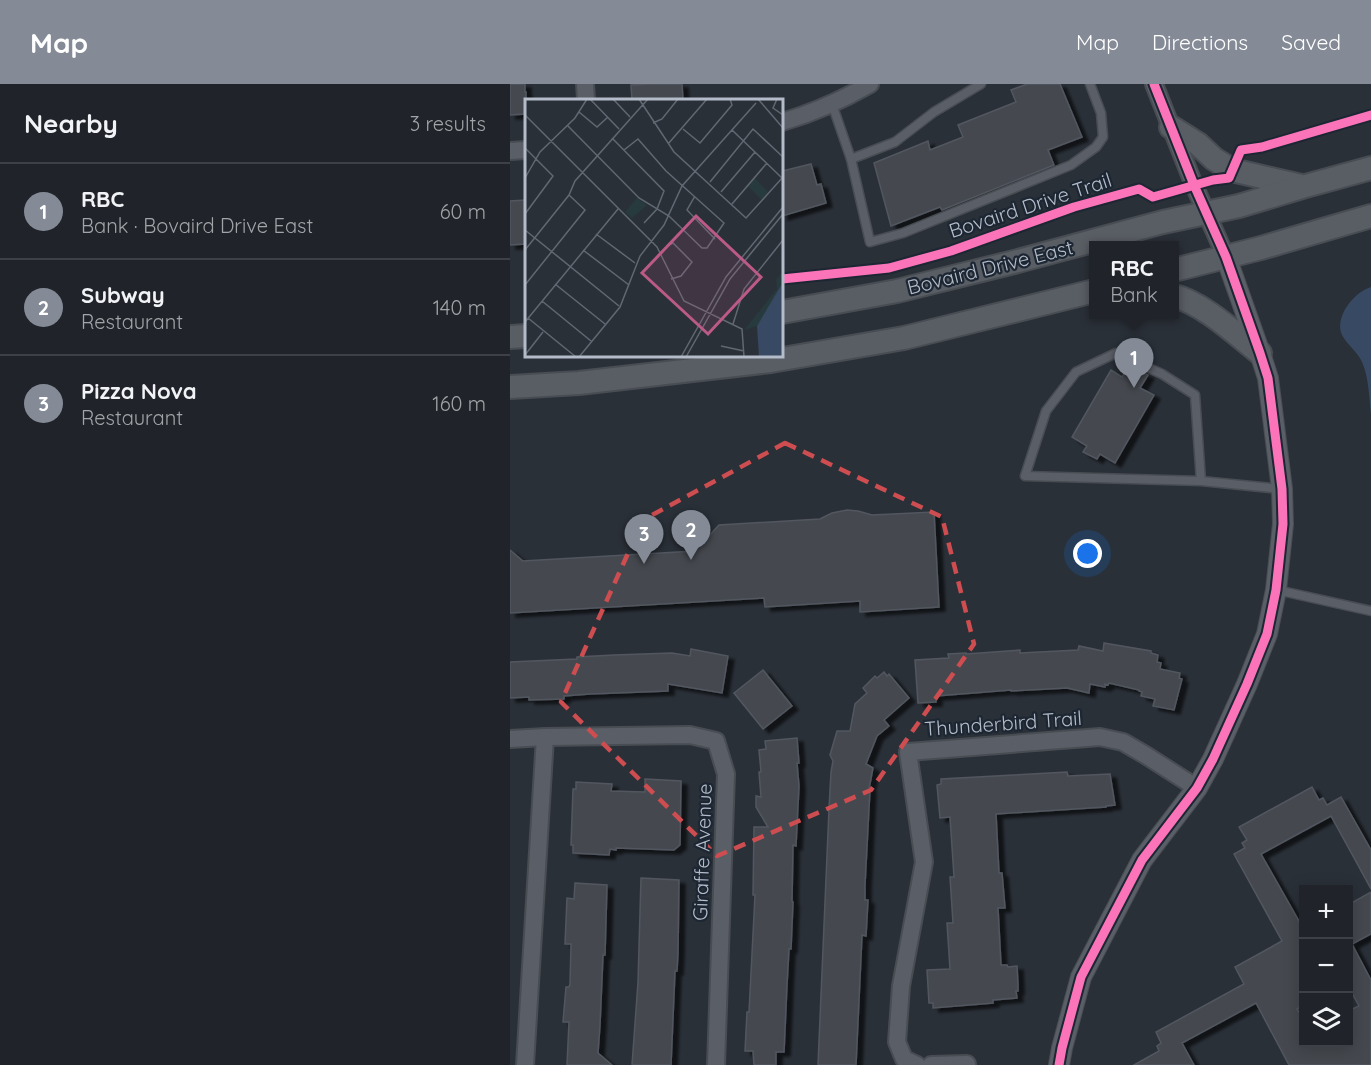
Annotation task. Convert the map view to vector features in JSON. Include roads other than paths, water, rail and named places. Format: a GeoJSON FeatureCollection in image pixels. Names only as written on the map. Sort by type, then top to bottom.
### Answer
{"type":"FeatureCollection","features":[{"type":"Feature","properties":{"kind":"main road"},"geometry":{"type":"LineString","coordinates":[[1170,127],[1198,144],[1214,159],[1232,170],[1302,187]]}},
{"type":"Feature","properties":{"kind":"main road","name":"Bovaird Drive East"},"geometry":{"type":"LineString","coordinates":[[1092,241],[1163,222],[1239,206],[1371,168]]}},
{"type":"Feature","properties":{"kind":"main road"},"geometry":{"type":"LineString","coordinates":[[1179,269],[1371,216]]}},
{"type":"Feature","properties":{"kind":"main road","name":"Bovaird Drive East"},"geometry":{"type":"LineString","coordinates":[[783,312],[897,291],[1089,242]]}},
{"type":"Feature","properties":{"kind":"main road"},"geometry":{"type":"LineString","coordinates":[[510,387],[579,383],[771,361],[904,338],[1089,292]]}},
{"type":"Feature","properties":{"kind":"main road"},"geometry":{"type":"LineString","coordinates":[[1179,297],[1214,317],[1260,353]]}},
{"type":"Feature","properties":{"kind":"main road"},"geometry":{"type":"LineString","coordinates":[[510,337],[525,336]]}},
{"type":"Feature","properties":{"kind":"street"},"geometry":{"type":"LineString","coordinates":[[585,84],[586,99]]}},
{"type":"Feature","properties":{"kind":"street"},"geometry":{"type":"LineString","coordinates":[[783,122],[832,104],[870,84]]}},
{"type":"Feature","properties":{"kind":"street"},"geometry":{"type":"LineString","coordinates":[[1059,1065],[1081,977],[1142,860],[1197,788],[1213,759],[1267,634],[1276,590],[1282,524],[1282,489],[1268,378],[1226,257],[1154,84]]}},
{"type":"Feature","properties":{"kind":"street"},"geometry":{"type":"LineString","coordinates":[[510,151],[525,150]]}},
{"type":"Feature","properties":{"kind":"street","name":"Giraffe Avenue"},"geometry":{"type":"LineString","coordinates":[[510,739],[690,735],[716,741],[726,774],[716,1065]]}},
{"type":"Feature","properties":{"kind":"street"},"geometry":{"type":"LineString","coordinates":[[525,1065],[545,737]]}},
{"type":"Feature","properties":{"kind":"street","name":"Thunderbird Trail"},"geometry":{"type":"LineString","coordinates":[[917,1065],[904,1059],[897,1042],[900,986],[924,862],[908,752],[1100,737],[1123,742],[1197,788]]}},
{"type":"Feature","properties":{"kind":"street"},"geometry":{"type":"LineString","coordinates":[[931,1065],[968,1064]]}},
{"type":"Feature","properties":{"kind":"lane"},"geometry":{"type":"LineString","coordinates":[[851,159],[896,142],[934,112],[981,84]]}},
{"type":"Feature","properties":{"kind":"lane"},"geometry":{"type":"LineString","coordinates":[[832,104],[851,159],[870,242],[903,233],[1071,165],[1096,147],[1103,137],[1101,113],[1090,84]]}},
{"type":"Feature","properties":{"kind":"lane"},"geometry":{"type":"LineString","coordinates":[[1202,481],[1195,395],[1162,374],[1116,353],[1076,372],[1046,411],[1024,476],[1202,481],[1282,489]]}},
{"type":"Feature","properties":{"kind":"lane"},"geometry":{"type":"LineString","coordinates":[[1276,590],[1371,611]]}},
{"type":"Feature","properties":{"kind":"water"},"geometry":{"type":"Polygon","coordinates":[[[1371,287],[1371,414],[1362,362],[1344,339],[1340,328],[1347,306],[1358,294],[1371,287]]]}},
{"type":"Feature","properties":{"kind":"place","name":"RBC"},"geometry":{"type":"Point","coordinates":[1134,388]}},
{"type":"Feature","properties":{"kind":"place","name":"Subway"},"geometry":{"type":"Point","coordinates":[691,560]}},
{"type":"Feature","properties":{"kind":"place","name":"Pizza Nova"},"geometry":{"type":"Point","coordinates":[644,564]}}]}
